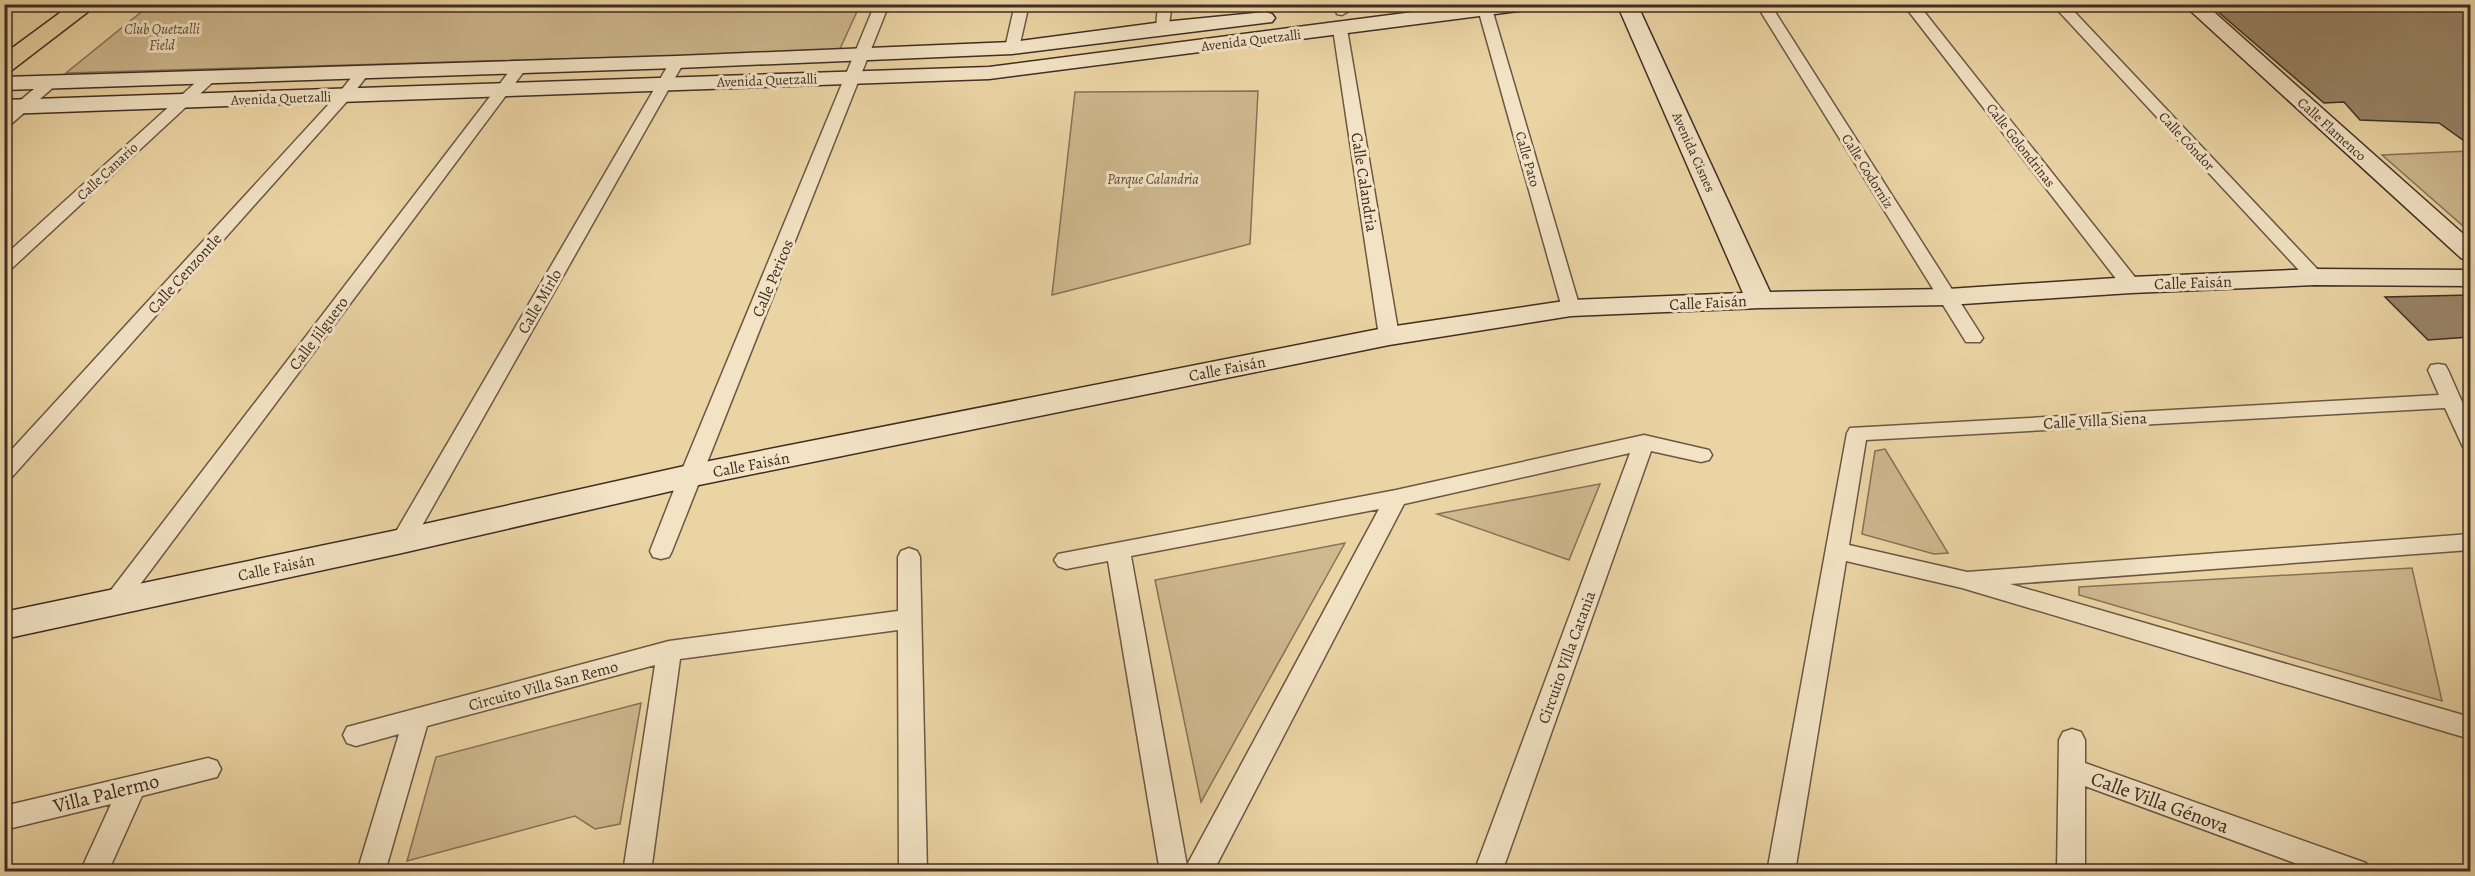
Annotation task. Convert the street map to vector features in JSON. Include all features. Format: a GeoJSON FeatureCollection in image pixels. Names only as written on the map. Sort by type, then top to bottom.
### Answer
{"type":"FeatureCollection","features":[{"type":"Feature","properties":{"kind":"main road"},"geometry":{"type":"LineString","coordinates":[[4,39],[52,4]]}},
{"type":"Feature","properties":{"kind":"main road"},"geometry":{"type":"LineString","coordinates":[[4,65],[87,4]]}},
{"type":"Feature","properties":{"kind":"main road","name":"Avenida Quetzalli"},"geometry":{"type":"LineString","coordinates":[[14,106],[181,103],[856,76],[989,74],[1341,15],[1378,4]]}},
{"type":"Feature","properties":{"kind":"main road","name":"Avenida Quetzalli"},"geometry":{"type":"LineString","coordinates":[[4,84],[678,62],[1012,48],[1163,28],[1341,15],[1485,9],[1526,4]]}},
{"type":"Feature","properties":{"kind":"main road","name":"Avenida Cisnes"},"geometry":{"type":"LineString","coordinates":[[1628,4],[1760,300]]}},
{"type":"Feature","properties":{"kind":"main road","name":"Calle Flamenco"},"geometry":{"type":"LineString","coordinates":[[2193,4],[2470,253]]}},
{"type":"Feature","properties":{"kind":"main road","name":"Calle Faisán"},"geometry":{"type":"LineString","coordinates":[[4,626],[689,476],[1389,336],[1571,308],[1760,300],[1948,297],[2131,285],[2315,277],[2470,278]]}},
{"type":"Feature","properties":{"kind":"street","name":"Calle Pericos"},"geometry":{"type":"LineString","coordinates":[[661,551],[689,476],[856,76],[882,4]]}},
{"type":"Feature","properties":{"kind":"street"},"geometry":{"type":"LineString","coordinates":[[1012,48],[1022,4]]}},
{"type":"Feature","properties":{"kind":"street"},"geometry":{"type":"LineString","coordinates":[[1163,28],[1165,4]]}},
{"type":"Feature","properties":{"kind":"street","name":"Calle Codorniz"},"geometry":{"type":"LineString","coordinates":[[1763,4],[1973,338]]}},
{"type":"Feature","properties":{"kind":"street","name":"Calle Golondrinas"},"geometry":{"type":"LineString","coordinates":[[1910,4],[2131,285]]}},
{"type":"Feature","properties":{"kind":"street","name":"Calle Cóndor"},"geometry":{"type":"LineString","coordinates":[[2060,4],[2315,277]]}},
{"type":"Feature","properties":{"kind":"street","name":"Calle Pato"},"geometry":{"type":"LineString","coordinates":[[1485,9],[1571,308]]}},
{"type":"Feature","properties":{"kind":"street","name":"Calle Calandria"},"geometry":{"type":"LineString","coordinates":[[1341,15],[1389,336]]}},
{"type":"Feature","properties":{"kind":"street","name":"Calle Mirlo"},"geometry":{"type":"LineString","coordinates":[[402,540],[678,62]]}},
{"type":"Feature","properties":{"kind":"street","name":"Calle Jilguero"},"geometry":{"type":"LineString","coordinates":[[116,600],[520,67]]}},
{"type":"Feature","properties":{"kind":"street","name":"Calle Cenzontle"},"geometry":{"type":"LineString","coordinates":[[4,472],[344,96],[363,72]]}},
{"type":"Feature","properties":{"kind":"street","name":"Calle Canario"},"geometry":{"type":"LineString","coordinates":[[4,266],[210,77]]}},
{"type":"Feature","properties":{"kind":"street"},"geometry":{"type":"LineString","coordinates":[[4,122],[14,106],[51,82]]}},
{"type":"Feature","properties":{"kind":"street"},"geometry":{"type":"LineString","coordinates":[[2438,370],[2470,442]]}},
{"type":"Feature","properties":{"kind":"street","name":"Calle Villa Siena"},"geometry":{"type":"LineString","coordinates":[[1781,872],[1857,433],[2452,401]]}},
{"type":"Feature","properties":{"kind":"street"},"geometry":{"type":"LineString","coordinates":[[1066,560],[1396,498],[1644,442],[1701,455]]}},
{"type":"Feature","properties":{"kind":"street","name":"Circuito Villa Catania"},"geometry":{"type":"LineString","coordinates":[[1488,872],[1644,442]]}},
{"type":"Feature","properties":{"kind":"street"},"geometry":{"type":"LineString","coordinates":[[1198,872],[1396,498]]}},
{"type":"Feature","properties":{"kind":"street"},"geometry":{"type":"LineString","coordinates":[[1962,579],[2470,542]]}},
{"type":"Feature","properties":{"kind":"street"},"geometry":{"type":"LineString","coordinates":[[1118,550],[1173,872]]}},
{"type":"Feature","properties":{"kind":"street"},"geometry":{"type":"LineString","coordinates":[[1836,550],[1962,579],[2470,728]]}},
{"type":"Feature","properties":{"kind":"street"},"geometry":{"type":"LineString","coordinates":[[909,557],[913,872]]}},
{"type":"Feature","properties":{"kind":"street","name":"Circuito Villa San Remo"},"geometry":{"type":"LineString","coordinates":[[356,735],[669,651],[909,619]]}},
{"type":"Feature","properties":{"kind":"street"},"geometry":{"type":"LineString","coordinates":[[638,872],[669,651]]}},
{"type":"Feature","properties":{"kind":"street"},"geometry":{"type":"LineString","coordinates":[[371,872],[417,718]]}},
{"type":"Feature","properties":{"kind":"street"},"geometry":{"type":"LineString","coordinates":[[2072,740],[2072,771]]}},
{"type":"Feature","properties":{"kind":"street","name":"Villa Palermo"},"geometry":{"type":"LineString","coordinates":[[4,818],[208,769]]}},
{"type":"Feature","properties":{"kind":"street","name":"Calle Villa Génova"},"geometry":{"type":"LineString","coordinates":[[2071,872],[2072,771],[2348,870]]}},
{"type":"Feature","properties":{"kind":"street"},"geometry":{"type":"LineString","coordinates":[[94,872],[133,786]]}},
{"type":"Feature","properties":{"kind":"green space","name":"Club Quetzalli Field"},"geometry":{"type":"Polygon","coordinates":[[[150,5],[860,5],[839,51],[66,73],[150,5]]]}},
{"type":"Feature","properties":{"kind":"green space","name":"Parque Calandria"},"geometry":{"type":"Polygon","coordinates":[[[1258,91],[1250,244],[1052,295],[1075,92],[1258,91]]]}},
{"type":"Feature","properties":{"kind":"green space"},"geometry":{"type":"Polygon","coordinates":[[[2470,151],[2470,232],[2382,155],[2470,151]]]}},
{"type":"Feature","properties":{"kind":"green space"},"geometry":{"type":"Polygon","coordinates":[[[1885,449],[1948,553],[1934,554],[1862,534],[1875,451],[1885,449]]]}},
{"type":"Feature","properties":{"kind":"green space"},"geometry":{"type":"Polygon","coordinates":[[[1600,484],[1569,560],[1437,514],[1600,484]]]}},
{"type":"Feature","properties":{"kind":"green space"},"geometry":{"type":"Polygon","coordinates":[[[1345,543],[1201,802],[1155,580],[1345,543]]]}},
{"type":"Feature","properties":{"kind":"green space"},"geometry":{"type":"Polygon","coordinates":[[[2412,568],[2442,701],[2079,595],[2079,587],[2412,568]]]}},
{"type":"Feature","properties":{"kind":"green space"},"geometry":{"type":"Polygon","coordinates":[[[641,703],[620,824],[595,829],[575,816],[407,861],[436,757],[641,703]]]}},
{"type":"Feature","properties":{"kind":"building"},"geometry":{"type":"Polygon","coordinates":[[[2209,4],[2470,4],[2470,145],[2439,123],[2360,120],[2344,102],[2324,103],[2209,4]]]}},
{"type":"Feature","properties":{"kind":"building"},"geometry":{"type":"Polygon","coordinates":[[[2470,295],[2470,337],[2428,340],[2385,297],[2470,295]]]}}]}
